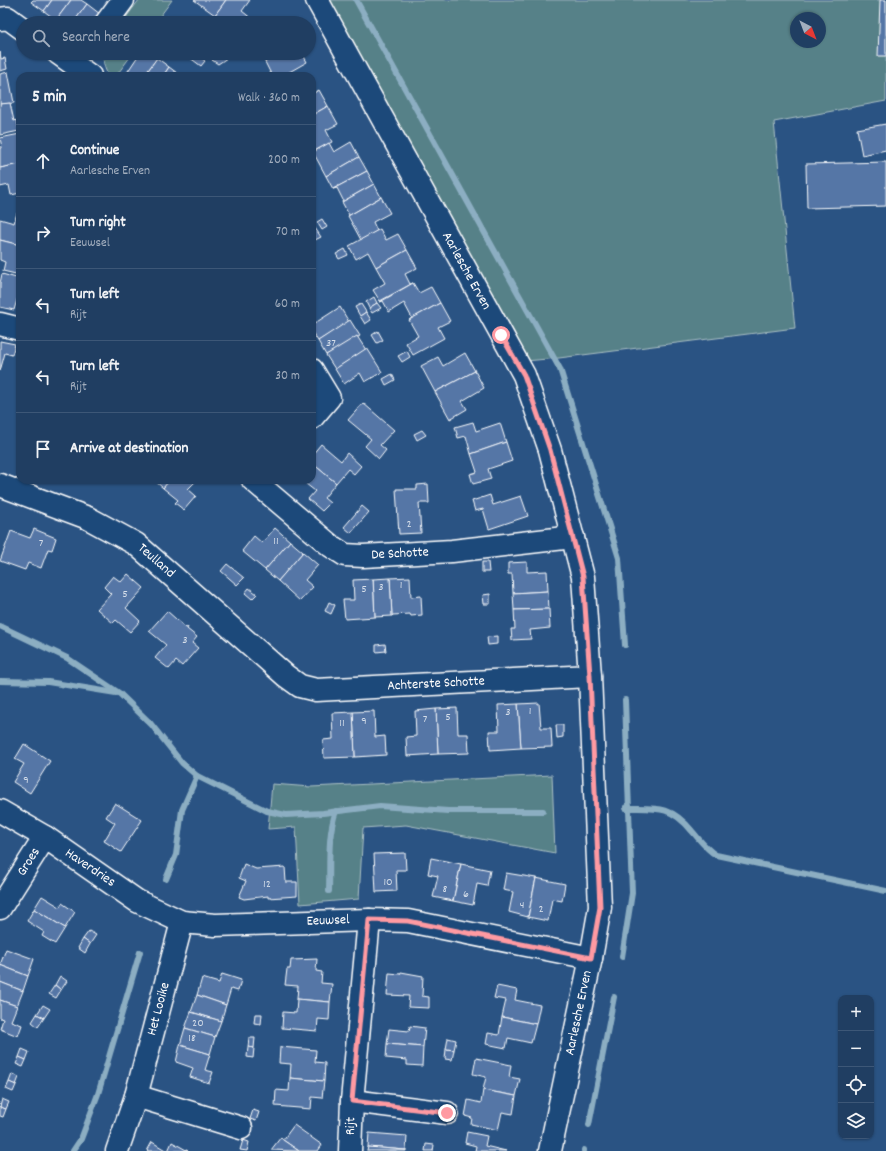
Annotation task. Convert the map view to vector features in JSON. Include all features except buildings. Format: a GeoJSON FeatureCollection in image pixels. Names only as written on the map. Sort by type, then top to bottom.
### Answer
{"type":"FeatureCollection","features":[{"type":"Feature","properties":{"kind":"street"},"geometry":{"type":"LineString","coordinates":[[111,16],[123,0]]}},
{"type":"Feature","properties":{"kind":"street","name":"Aarlesche Erven"},"geometry":{"type":"LineString","coordinates":[[317,0],[524,375],[550,450],[583,577],[590,676],[600,907],[591,958],[550,1151]]}},
{"type":"Feature","properties":{"kind":"street"},"geometry":{"type":"LineString","coordinates":[[0,19],[8,18],[16,23]]}},
{"type":"Feature","properties":{"kind":"street"},"geometry":{"type":"LineString","coordinates":[[73,60],[83,65]]}},
{"type":"Feature","properties":{"kind":"street"},"geometry":{"type":"LineString","coordinates":[[0,324],[16,328]]}},
{"type":"Feature","properties":{"kind":"street"},"geometry":{"type":"LineString","coordinates":[[316,377],[329,398],[316,413]]}},
{"type":"Feature","properties":{"kind":"street","name":"De Schotte"},"geometry":{"type":"LineString","coordinates":[[259,484],[331,546],[345,555],[363,556],[452,551],[573,537]]}},
{"type":"Feature","properties":{"kind":"street","name":"Teulland"},"geometry":{"type":"LineString","coordinates":[[0,485],[88,518],[136,544],[286,676]]}},
{"type":"Feature","properties":{"kind":"street","name":"Achterste Schotte"},"geometry":{"type":"LineString","coordinates":[[286,676],[300,686],[316,690],[590,676]]}},
{"type":"Feature","properties":{"kind":"street","name":"Haverdries"},"geometry":{"type":"LineString","coordinates":[[0,811],[45,837],[137,901],[182,922]]}},
{"type":"Feature","properties":{"kind":"street","name":"Groes"},"geometry":{"type":"LineString","coordinates":[[0,908],[45,837]]}},
{"type":"Feature","properties":{"kind":"street","name":"Eeuwsel"},"geometry":{"type":"LineString","coordinates":[[182,922],[215,925],[369,920],[408,921],[591,958]]}},
{"type":"Feature","properties":{"kind":"street","name":"Rijt"},"geometry":{"type":"LineString","coordinates":[[350,1151],[352,1101],[369,920]]}},
{"type":"Feature","properties":{"kind":"street","name":"Het Looike"},"geometry":{"type":"LineString","coordinates":[[117,1151],[136,1096],[182,922]]}},
{"type":"Feature","properties":{"kind":"street"},"geometry":{"type":"LineString","coordinates":[[136,1096],[241,1128]]}},
{"type":"Feature","properties":{"kind":"street","name":"Rijt"},"geometry":{"type":"LineString","coordinates":[[352,1101],[447,1113]]}},
{"type":"Feature","properties":{"kind":"green space"},"geometry":{"type":"Polygon","coordinates":[[[139,0],[172,0],[160,16],[127,16],[139,0]]]}},
{"type":"Feature","properties":{"kind":"green space"},"geometry":{"type":"Polygon","coordinates":[[[327,0],[886,0],[886,101],[774,122],[795,328],[525,361],[327,0]]]}},
{"type":"Feature","properties":{"kind":"green space"},"geometry":{"type":"Polygon","coordinates":[[[103,60],[128,60],[119,72],[107,72],[103,60]]]}},
{"type":"Feature","properties":{"kind":"green space"},"geometry":{"type":"Polygon","coordinates":[[[552,775],[555,853],[406,825],[363,828],[359,899],[300,904],[296,827],[268,829],[272,784],[311,787],[552,775]]]}},
{"type":"Feature","properties":{"kind":"waterway"},"geometry":{"type":"LineString","coordinates":[[356,0],[560,369],[619,558],[625,645]]}},
{"type":"Feature","properties":{"kind":"waterway"},"geometry":{"type":"LineString","coordinates":[[0,626],[67,658],[119,693],[151,724],[182,763],[197,776],[267,811],[286,815],[323,813],[380,806],[448,811],[543,811]]}},
{"type":"Feature","properties":{"kind":"waterway"},"geometry":{"type":"LineString","coordinates":[[0,681],[48,682],[116,693]]}},
{"type":"Feature","properties":{"kind":"waterway"},"geometry":{"type":"LineString","coordinates":[[622,957],[632,893],[625,700]]}},
{"type":"Feature","properties":{"kind":"waterway"},"geometry":{"type":"LineString","coordinates":[[166,879],[176,855],[182,810],[197,776]]}},
{"type":"Feature","properties":{"kind":"waterway"},"geometry":{"type":"LineString","coordinates":[[626,808],[655,808],[670,812],[677,816],[706,847],[716,855],[886,891]]}},
{"type":"Feature","properties":{"kind":"waterway"},"geometry":{"type":"LineString","coordinates":[[329,891],[330,840],[336,811]]}},
{"type":"Feature","properties":{"kind":"waterway"},"geometry":{"type":"LineString","coordinates":[[73,1151],[81,1139],[98,1094],[140,952]]}},
{"type":"Feature","properties":{"kind":"waterway"},"geometry":{"type":"LineString","coordinates":[[589,1125],[614,997]]}},
{"type":"Feature","properties":{"kind":"route"},"geometry":{"type":"LineString","coordinates":[[447,1113],[352,1101],[369,920],[408,921],[591,958],[600,907],[590,676],[583,577],[550,450],[524,375],[501,335]]}}]}
